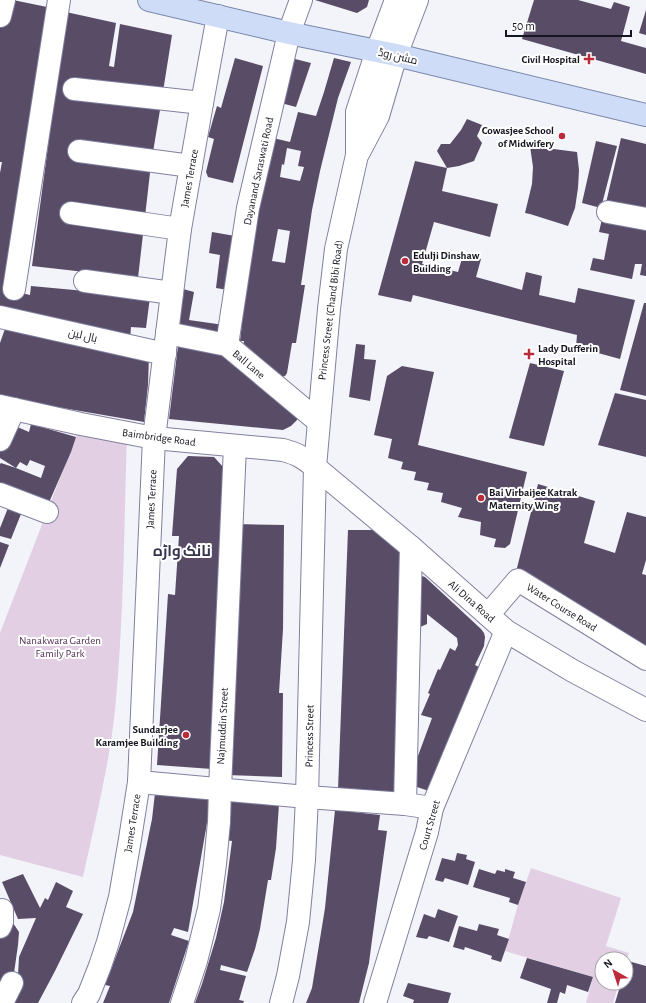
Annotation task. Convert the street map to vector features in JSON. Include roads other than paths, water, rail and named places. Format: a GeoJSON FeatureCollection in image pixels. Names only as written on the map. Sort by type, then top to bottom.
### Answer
{"type":"FeatureCollection","features":[{"type":"Feature","properties":{"kind":"main road","name":"مشن روڈ"},"geometry":{"type":"LineString","coordinates":[[160,1],[290,33],[386,53],[646,115]]}},
{"type":"Feature","properties":{"kind":"street"},"geometry":{"type":"LineString","coordinates":[[0,16],[4,0]]}},
{"type":"Feature","properties":{"kind":"street"},"geometry":{"type":"LineString","coordinates":[[14,290],[59,0]]}},
{"type":"Feature","properties":{"kind":"street","name":"Dayanand Saraswati Road"},"geometry":{"type":"LineString","coordinates":[[227,345],[248,208],[290,33],[302,0]]}},
{"type":"Feature","properties":{"kind":"street","name":"Princess Street (Chand Bibi Road)"},"geometry":{"type":"LineString","coordinates":[[386,53],[396,0]]}},
{"type":"Feature","properties":{"kind":"street","name":"Princess Street (Chand Bibi Road)"},"geometry":{"type":"LineString","coordinates":[[315,467],[328,308],[336,249],[357,155],[357,112],[386,53],[417,0]]}},
{"type":"Feature","properties":{"kind":"street","name":"James Terrace"},"geometry":{"type":"LineString","coordinates":[[83,1003],[89,994],[100,966],[120,897],[139,782],[154,438],[180,229],[218,16]]}},
{"type":"Feature","properties":{"kind":"street"},"geometry":{"type":"LineString","coordinates":[[74,88],[202,103]]}},
{"type":"Feature","properties":{"kind":"street"},"geometry":{"type":"LineString","coordinates":[[79,151],[191,166]]}},
{"type":"Feature","properties":{"kind":"street"},"geometry":{"type":"LineString","coordinates":[[608,212],[646,219]]}},
{"type":"Feature","properties":{"kind":"street"},"geometry":{"type":"LineString","coordinates":[[71,213],[180,229]]}},
{"type":"Feature","properties":{"kind":"street"},"geometry":{"type":"LineString","coordinates":[[85,281],[172,293]]}},
{"type":"Feature","properties":{"kind":"street","name":"بال لین"},"geometry":{"type":"LineString","coordinates":[[1,319],[166,343]]}},
{"type":"Feature","properties":{"kind":"street","name":"Ball Lane"},"geometry":{"type":"LineString","coordinates":[[166,343],[227,345],[318,421]]}},
{"type":"Feature","properties":{"kind":"street"},"geometry":{"type":"LineString","coordinates":[[0,440],[7,407]]}},
{"type":"Feature","properties":{"kind":"street","name":"Baimbridge Road"},"geometry":{"type":"LineString","coordinates":[[7,407],[154,438],[284,450],[302,457],[315,467]]}},
{"type":"Feature","properties":{"kind":"street","name":"Najmuddin Street"},"geometry":{"type":"LineString","coordinates":[[182,1003],[196,962],[209,909],[215,864],[220,789],[235,446]]}},
{"type":"Feature","properties":{"kind":"street","name":"Ali Dina Road"},"geometry":{"type":"LineString","coordinates":[[315,467],[411,547],[506,630],[573,671],[646,710]]}},
{"type":"Feature","properties":{"kind":"street","name":"Princess Street"},"geometry":{"type":"LineString","coordinates":[[281,1003],[288,976],[298,922],[304,860],[307,797],[315,467]]}},
{"type":"Feature","properties":{"kind":"street"},"geometry":{"type":"LineString","coordinates":[[1,498],[47,512]]}},
{"type":"Feature","properties":{"kind":"street"},"geometry":{"type":"LineString","coordinates":[[405,804],[411,547]]}},
{"type":"Feature","properties":{"kind":"street","name":"Water Course Road"},"geometry":{"type":"LineString","coordinates":[[488,615],[518,580],[646,659]]}},
{"type":"Feature","properties":{"kind":"street","name":"Court Street"},"geometry":{"type":"LineString","coordinates":[[375,1003],[427,832],[432,808],[506,630]]}},
{"type":"Feature","properties":{"kind":"street"},"geometry":{"type":"LineString","coordinates":[[139,782],[405,804],[432,808]]}},
{"type":"Feature","properties":{"kind":"street"},"geometry":{"type":"LineString","coordinates":[[2,1003],[12,983]]}},
{"type":"Feature","properties":{"kind":"place","name":"Civil Hospital"},"geometry":{"type":"Point","coordinates":[589,59]}},
{"type":"Feature","properties":{"kind":"place","name":"Cowasjee School of Midwifery"},"geometry":{"type":"Point","coordinates":[562,136]}},
{"type":"Feature","properties":{"kind":"place","name":"Edulji Dinshaw Building"},"geometry":{"type":"Point","coordinates":[405,261]}},
{"type":"Feature","properties":{"kind":"place","name":"Lady Dufferin Hospital"},"geometry":{"type":"Point","coordinates":[529,354]}},
{"type":"Feature","properties":{"kind":"place","name":"Bai Virbaijee Katrak Maternity Wing"},"geometry":{"type":"Point","coordinates":[481,498]}},
{"type":"Feature","properties":{"kind":"place","name":"Sundarjee Karamjee Building"},"geometry":{"type":"Point","coordinates":[186,735]}},
{"type":"Feature","properties":{"kind":"district","name":"نانک واڑہ"},"geometry":{"type":"Point","coordinates":[182,551]}},
{"type":"Feature","properties":{"kind":"park label","name":"Nanakwara Garden Family Park"},"geometry":{"type":"Point","coordinates":[60,646]}}]}
